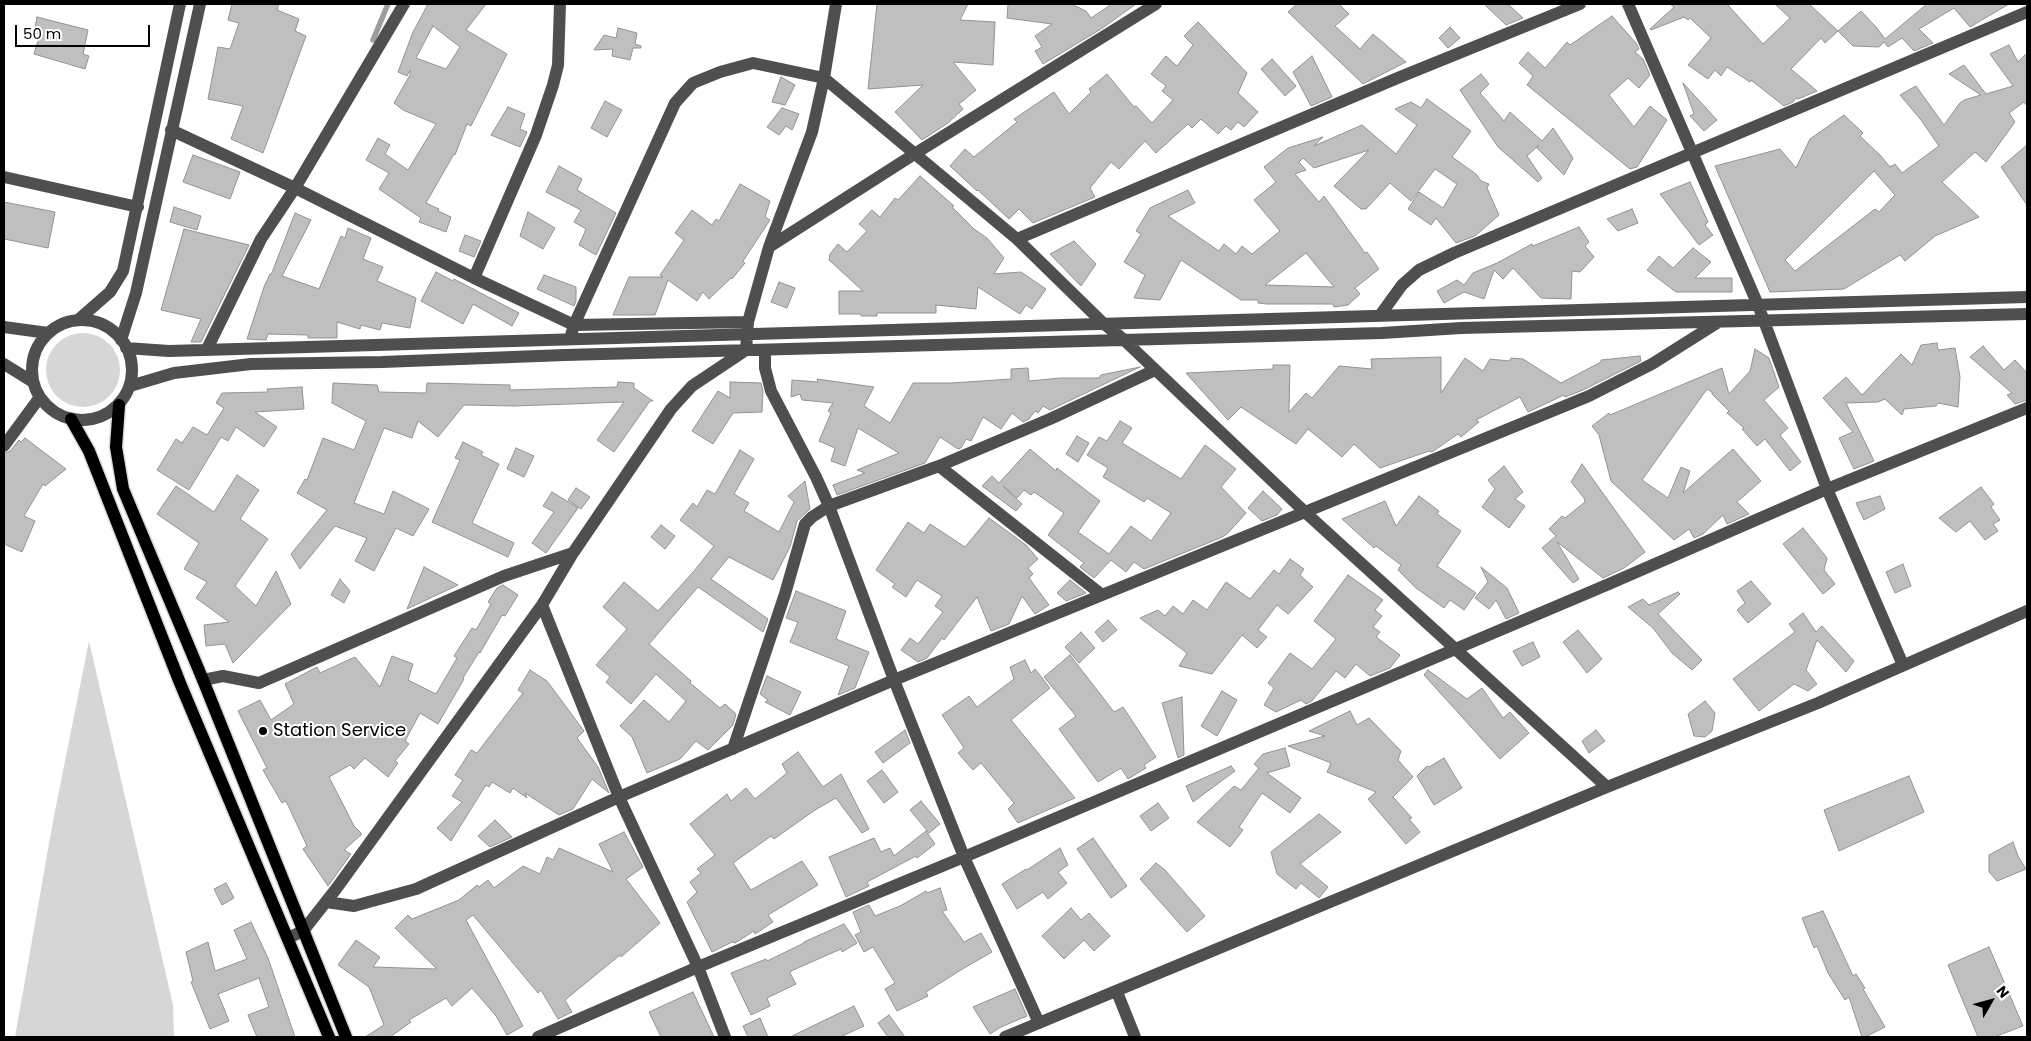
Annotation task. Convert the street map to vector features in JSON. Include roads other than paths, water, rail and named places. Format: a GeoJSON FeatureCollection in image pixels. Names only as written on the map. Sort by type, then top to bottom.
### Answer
{"type":"FeatureCollection","features":[{"type":"Feature","properties":{"kind":"main road"},"geometry":{"type":"LineString","coordinates":[[119,405],[116,447],[123,489],[203,680],[346,1037]]}},
{"type":"Feature","properties":{"kind":"main road"},"geometry":{"type":"LineString","coordinates":[[71,419],[89,451],[180,682],[329,1037]]}},
{"type":"Feature","properties":{"kind":"street"},"geometry":{"type":"LineString","coordinates":[[78,320],[110,292],[124,271],[180,4]]}},
{"type":"Feature","properties":{"kind":"street"},"geometry":{"type":"LineString","coordinates":[[124,344],[200,4]]}},
{"type":"Feature","properties":{"kind":"street"},"geometry":{"type":"LineString","coordinates":[[207,349],[261,239],[295,188],[404,4]]}},
{"type":"Feature","properties":{"kind":"street"},"geometry":{"type":"LineString","coordinates":[[474,278],[536,135],[553,85],[558,65],[559,4]]}},
{"type":"Feature","properties":{"kind":"street"},"geometry":{"type":"LineString","coordinates":[[746,350],[748,328],[769,247],[812,132],[824,78],[836,4]]}},
{"type":"Feature","properties":{"kind":"street"},"geometry":{"type":"LineString","coordinates":[[769,247],[1156,4]]}},
{"type":"Feature","properties":{"kind":"street"},"geometry":{"type":"LineString","coordinates":[[1017,239],[1400,77],[1580,4]]}},
{"type":"Feature","properties":{"kind":"street"},"geometry":{"type":"LineString","coordinates":[[1628,4],[1758,305],[1827,489],[1904,666]]}},
{"type":"Feature","properties":{"kind":"street"},"geometry":{"type":"LineString","coordinates":[[1381,314],[1402,285],[1419,270],[1454,253],[1692,155],[2027,12]]}},
{"type":"Feature","properties":{"kind":"street"},"geometry":{"type":"LineString","coordinates":[[570,339],[574,325],[675,103],[693,84],[720,72],[753,63],[824,78],[1017,239],[1103,323],[1123,339],[1306,512],[1607,787]]}},
{"type":"Feature","properties":{"kind":"street"},"geometry":{"type":"LineString","coordinates":[[171,130],[295,188],[474,278],[574,325],[748,328],[1103,323],[2027,297]]}},
{"type":"Feature","properties":{"kind":"street"},"geometry":{"type":"LineString","coordinates":[[4,177],[138,207]]}},
{"type":"Feature","properties":{"kind":"street"},"geometry":{"type":"LineString","coordinates":[[130,386],[174,372],[251,364],[382,362],[2027,314]]}},
{"type":"Feature","properties":{"kind":"street"},"geometry":{"type":"LineString","coordinates":[[78,320],[94,322],[109,329],[124,344],[131,360],[130,386],[119,405],[105,415],[88,420],[71,419],[59,415],[48,408],[40,398],[33,382],[34,355],[48,333],[62,324],[78,320]]}},
{"type":"Feature","properties":{"kind":"street"},"geometry":{"type":"LineString","coordinates":[[326,902],[354,906],[416,889],[619,796],[894,680],[1590,396],[1652,364],[1718,322]]}},
{"type":"Feature","properties":{"kind":"street"},"geometry":{"type":"LineString","coordinates":[[4,327],[48,333]]}},
{"type":"Feature","properties":{"kind":"street"},"geometry":{"type":"LineString","coordinates":[[124,344],[169,350],[570,339],[748,328]]}},
{"type":"Feature","properties":{"kind":"street"},"geometry":{"type":"LineString","coordinates":[[288,938],[303,932],[326,902],[542,605],[573,553],[671,409],[692,386],[746,350]]}},
{"type":"Feature","properties":{"kind":"street"},"geometry":{"type":"LineString","coordinates":[[765,350],[765,368],[770,391],[816,476],[829,506],[894,680],[964,857],[1039,1023]]}},
{"type":"Feature","properties":{"kind":"street"},"geometry":{"type":"LineString","coordinates":[[4,364],[33,382]]}},
{"type":"Feature","properties":{"kind":"street"},"geometry":{"type":"LineString","coordinates":[[733,749],[805,524],[812,517],[829,506],[939,466],[1050,419],[1155,370]]}},
{"type":"Feature","properties":{"kind":"street"},"geometry":{"type":"LineString","coordinates":[[4,446],[40,398]]}},
{"type":"Feature","properties":{"kind":"street"},"geometry":{"type":"LineString","coordinates":[[538,1037],[698,967],[964,857],[1609,584],[1827,489],[2027,408]]}},
{"type":"Feature","properties":{"kind":"street"},"geometry":{"type":"LineString","coordinates":[[939,466],[1102,595]]}},
{"type":"Feature","properties":{"kind":"street"},"geometry":{"type":"LineString","coordinates":[[203,680],[223,676],[259,683],[504,576],[573,553]]}},
{"type":"Feature","properties":{"kind":"street"},"geometry":{"type":"LineString","coordinates":[[542,605],[619,796],[698,967],[725,1037]]}},
{"type":"Feature","properties":{"kind":"street"},"geometry":{"type":"LineString","coordinates":[[1005,1037],[1607,787],[1818,703],[2027,611]]}},
{"type":"Feature","properties":{"kind":"street"},"geometry":{"type":"LineString","coordinates":[[1117,992],[1135,1037]]}},
{"type":"Feature","properties":{"kind":"waterway"},"geometry":{"type":"LineString","coordinates":[[373,40],[388,4]]}},
{"type":"Feature","properties":{"kind":"place","name":"Station Service"},"geometry":{"type":"Point","coordinates":[263,731]}}]}
